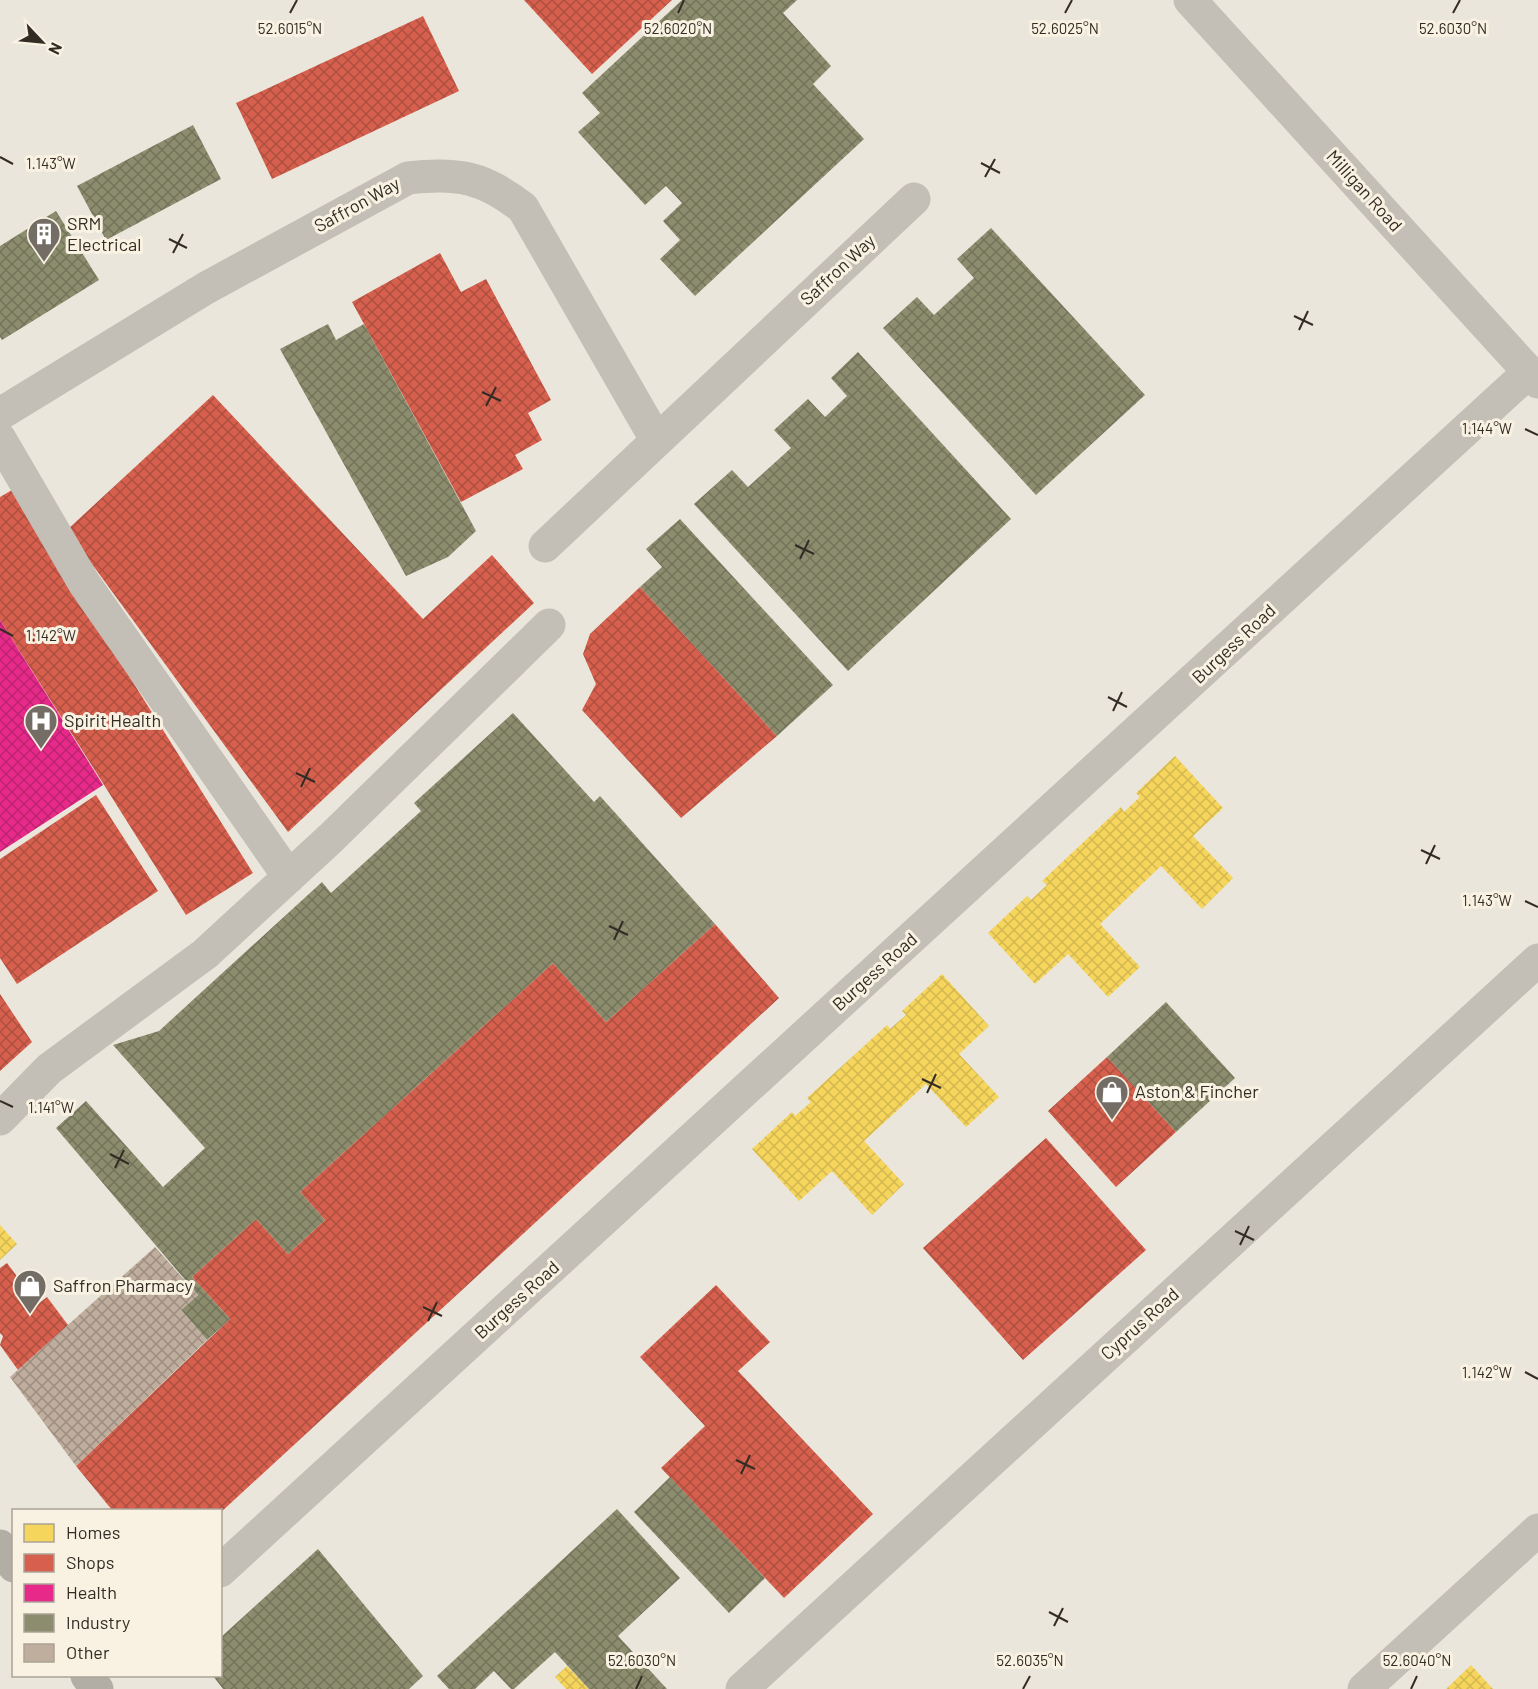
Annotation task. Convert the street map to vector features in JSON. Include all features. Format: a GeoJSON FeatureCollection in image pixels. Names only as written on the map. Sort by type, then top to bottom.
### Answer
{"type":"FeatureCollection","features":[{"type":"Feature","properties":{"kind":"main road"},"geometry":{"type":"LineString","coordinates":[[0,1546],[12,1563]]}},
{"type":"Feature","properties":{"kind":"main road"},"geometry":{"type":"LineString","coordinates":[[88,1677],[97,1689]]}},
{"type":"Feature","properties":{"kind":"street","name":"Milligan Road"},"geometry":{"type":"LineString","coordinates":[[1190,0],[1534,377]]}},
{"type":"Feature","properties":{"kind":"street","name":"Saffron Way"},"geometry":{"type":"LineString","coordinates":[[0,414],[226,277],[408,178],[438,174],[472,179],[499,189],[523,208],[657,441]]}},
{"type":"Feature","properties":{"kind":"street","name":"Saffron Way"},"geometry":{"type":"LineString","coordinates":[[545,546],[914,199]]}},
{"type":"Feature","properties":{"kind":"street","name":"Burgess Road"},"geometry":{"type":"LineString","coordinates":[[222,1569],[1534,377]]}},
{"type":"Feature","properties":{"kind":"street"},"geometry":{"type":"LineString","coordinates":[[0,439],[84,583],[289,878]]}},
{"type":"Feature","properties":{"kind":"street"},"geometry":{"type":"LineString","coordinates":[[0,1119],[49,1069],[205,954],[289,878],[549,625]]}},
{"type":"Feature","properties":{"kind":"street","name":"Cyprus Road"},"geometry":{"type":"LineString","coordinates":[[742,1689],[1538,960]]}},
{"type":"Feature","properties":{"kind":"street"},"geometry":{"type":"LineString","coordinates":[[1364,1689],[1538,1530]]}},
{"type":"Feature","properties":{"kind":"street"},"geometry":{"type":"LineString","coordinates":[[72,1689],[86,1677]]}},
{"type":"Feature","properties":{"kind":"building: Homes"},"geometry":{"type":"Polygon","coordinates":[[[1175,756],[1223,808],[1193,836],[1233,878],[1202,909],[1161,866],[1100,924],[1140,967],[1108,997],[1068,954],[1035,984],[988,933],[1027,896],[1031,900],[1047,885],[1042,881],[1121,807],[1124,812],[1140,797],[1136,793],[1175,756]]]}},
{"type":"Feature","properties":{"kind":"building: Homes"},"geometry":{"type":"Polygon","coordinates":[[[942,974],[989,1026],[959,1054],[999,1097],[966,1127],[926,1084],[864,1141],[904,1184],[872,1215],[832,1171],[799,1201],[752,1149],[792,1112],[795,1116],[811,1102],[807,1098],[887,1025],[890,1029],[906,1015],[902,1011],[942,974]]]}},
{"type":"Feature","properties":{"kind":"building: Homes"},"geometry":{"type":"Polygon","coordinates":[[[0,1225],[17,1244],[0,1260],[0,1225]]]}},
{"type":"Feature","properties":{"kind":"building: Homes"},"geometry":{"type":"Polygon","coordinates":[[[1471,1665],[1493,1689],[1446,1689],[1471,1665]]]}},
{"type":"Feature","properties":{"kind":"building: Homes"},"geometry":{"type":"Polygon","coordinates":[[[567,1666],[589,1689],[566,1689],[555,1677],[567,1666]]]}},
{"type":"Feature","properties":{"kind":"building: Shops"},"geometry":{"type":"Polygon","coordinates":[[[524,0],[672,0],[592,74],[524,0]]]}},
{"type":"Feature","properties":{"kind":"building: Shops"},"geometry":{"type":"Polygon","coordinates":[[[423,16],[459,91],[272,179],[236,103],[423,16]]]}},
{"type":"Feature","properties":{"kind":"building: Shops"},"geometry":{"type":"Polygon","coordinates":[[[440,253],[461,292],[486,279],[551,400],[528,413],[542,440],[515,455],[523,469],[461,502],[352,302],[440,253]]]}},
{"type":"Feature","properties":{"kind":"building: Shops"},"geometry":{"type":"Polygon","coordinates":[[[213,395],[423,619],[492,555],[534,603],[288,832],[67,530],[213,395]]]}},
{"type":"Feature","properties":{"kind":"building: Shops"},"geometry":{"type":"Polygon","coordinates":[[[12,490],[253,873],[186,915],[0,620],[0,497],[12,490]]]}},
{"type":"Feature","properties":{"kind":"building: Shops"},"geometry":{"type":"Polygon","coordinates":[[[640,587],[777,736],[681,818],[582,710],[596,684],[583,654],[590,634],[640,587]]]}},
{"type":"Feature","properties":{"kind":"building: Shops"},"geometry":{"type":"Polygon","coordinates":[[[96,795],[158,891],[17,984],[0,958],[0,859],[96,795]]]}},
{"type":"Feature","properties":{"kind":"building: Shops"},"geometry":{"type":"Polygon","coordinates":[[[715,924],[779,998],[222,1511],[222,1509],[111,1509],[76,1466],[230,1319],[192,1277],[256,1219],[288,1254],[325,1220],[300,1192],[553,963],[606,1022],[715,924]]]}},
{"type":"Feature","properties":{"kind":"building: Shops"},"geometry":{"type":"Polygon","coordinates":[[[0,994],[32,1042],[0,1071],[0,994]]]}},
{"type":"Feature","properties":{"kind":"building: Shops","name":"Aston & Fincher"},"geometry":{"type":"Polygon","coordinates":[[[1107,1057],[1176,1132],[1116,1187],[1048,1111],[1107,1057]]]}},
{"type":"Feature","properties":{"kind":"building: Shops"},"geometry":{"type":"Polygon","coordinates":[[[1046,1138],[1146,1250],[1023,1360],[923,1248],[1046,1138]]]}},
{"type":"Feature","properties":{"kind":"building: Shops","name":"Saffron Pharmacy"},"geometry":{"type":"Polygon","coordinates":[[[7,1263],[38,1304],[47,1297],[68,1325],[18,1370],[0,1345],[3,1336],[0,1333],[0,1268],[7,1263]]]}},
{"type":"Feature","properties":{"kind":"building: Shops"},"geometry":{"type":"Polygon","coordinates":[[[716,1285],[770,1342],[738,1371],[873,1514],[784,1598],[661,1468],[705,1426],[640,1357],[716,1285]]]}},
{"type":"Feature","properties":{"kind":"building: Health","name":"Spirit Health"},"geometry":{"type":"Polygon","coordinates":[[[0,620],[103,785],[0,852],[0,620]]]}},
{"type":"Feature","properties":{"kind":"building: Industry"},"geometry":{"type":"Polygon","coordinates":[[[682,0],[797,0],[783,13],[831,66],[813,84],[864,139],[695,296],[660,259],[680,240],[663,221],[682,203],[666,186],[645,205],[578,132],[600,113],[582,93],[682,0]]]}},
{"type":"Feature","properties":{"kind":"building: Industry"},"geometry":{"type":"Polygon","coordinates":[[[193,125],[221,179],[106,240],[77,186],[193,125]]]}},
{"type":"Feature","properties":{"kind":"building: Industry","name":"SRM Electrical"},"geometry":{"type":"Polygon","coordinates":[[[56,211],[99,280],[2,340],[0,337],[0,246],[56,211]]]}},
{"type":"Feature","properties":{"kind":"building: Industry"},"geometry":{"type":"Polygon","coordinates":[[[991,228],[1145,395],[1036,495],[883,328],[917,297],[934,315],[974,278],[957,259],[991,228]]]}},
{"type":"Feature","properties":{"kind":"building: Industry"},"geometry":{"type":"Polygon","coordinates":[[[328,324],[336,340],[364,324],[476,531],[448,557],[406,576],[280,349],[328,324]]]}},
{"type":"Feature","properties":{"kind":"building: Industry"},"geometry":{"type":"Polygon","coordinates":[[[858,352],[1011,519],[848,671],[694,504],[732,470],[748,487],[791,448],[774,430],[808,399],[825,417],[847,396],[831,378],[858,352]]]}},
{"type":"Feature","properties":{"kind":"building: Industry"},"geometry":{"type":"Polygon","coordinates":[[[680,519],[833,685],[777,736],[640,587],[662,567],[646,549],[680,519]]]}},
{"type":"Feature","properties":{"kind":"building: Industry"},"geometry":{"type":"Polygon","coordinates":[[[513,713],[594,802],[600,796],[715,924],[606,1022],[553,963],[300,1192],[325,1220],[288,1254],[256,1219],[192,1277],[230,1319],[207,1340],[181,1310],[198,1295],[56,1128],[86,1101],[163,1187],[205,1148],[113,1045],[159,1031],[322,882],[331,893],[421,811],[414,803],[513,713]]]}},
{"type":"Feature","properties":{"kind":"building: Industry"},"geometry":{"type":"Polygon","coordinates":[[[1166,1002],[1235,1078],[1176,1132],[1107,1057],[1166,1002]]]}},
{"type":"Feature","properties":{"kind":"building: Industry"},"geometry":{"type":"Polygon","coordinates":[[[670,1477],[765,1578],[729,1613],[634,1512],[670,1477]]]}},
{"type":"Feature","properties":{"kind":"building: Industry"},"geometry":{"type":"Polygon","coordinates":[[[617,1509],[680,1578],[618,1636],[667,1689],[589,1689],[555,1652],[514,1689],[511,1689],[494,1671],[475,1689],[449,1689],[437,1676],[617,1509]]]}},
{"type":"Feature","properties":{"kind":"building: Industry"},"geometry":{"type":"Polygon","coordinates":[[[318,1549],[423,1676],[409,1689],[223,1689],[214,1677],[222,1677],[222,1636],[318,1549]]]}},
{"type":"Feature","properties":{"kind":"building: Other"},"geometry":{"type":"Polygon","coordinates":[[[155,1247],[198,1295],[181,1310],[207,1340],[76,1466],[10,1377],[155,1247]]]}},
{"type":"Feature","properties":{"kind":"place","name":"SRM Electrical"},"geometry":{"type":"Point","coordinates":[44,263]}},
{"type":"Feature","properties":{"kind":"place","name":"Spirit Health"},"geometry":{"type":"Point","coordinates":[41,750]}},
{"type":"Feature","properties":{"kind":"place","name":"Aston & Fincher"},"geometry":{"type":"Point","coordinates":[1112,1121]}},
{"type":"Feature","properties":{"kind":"place","name":"Saffron Pharmacy"},"geometry":{"type":"Point","coordinates":[30,1315]}}]}
